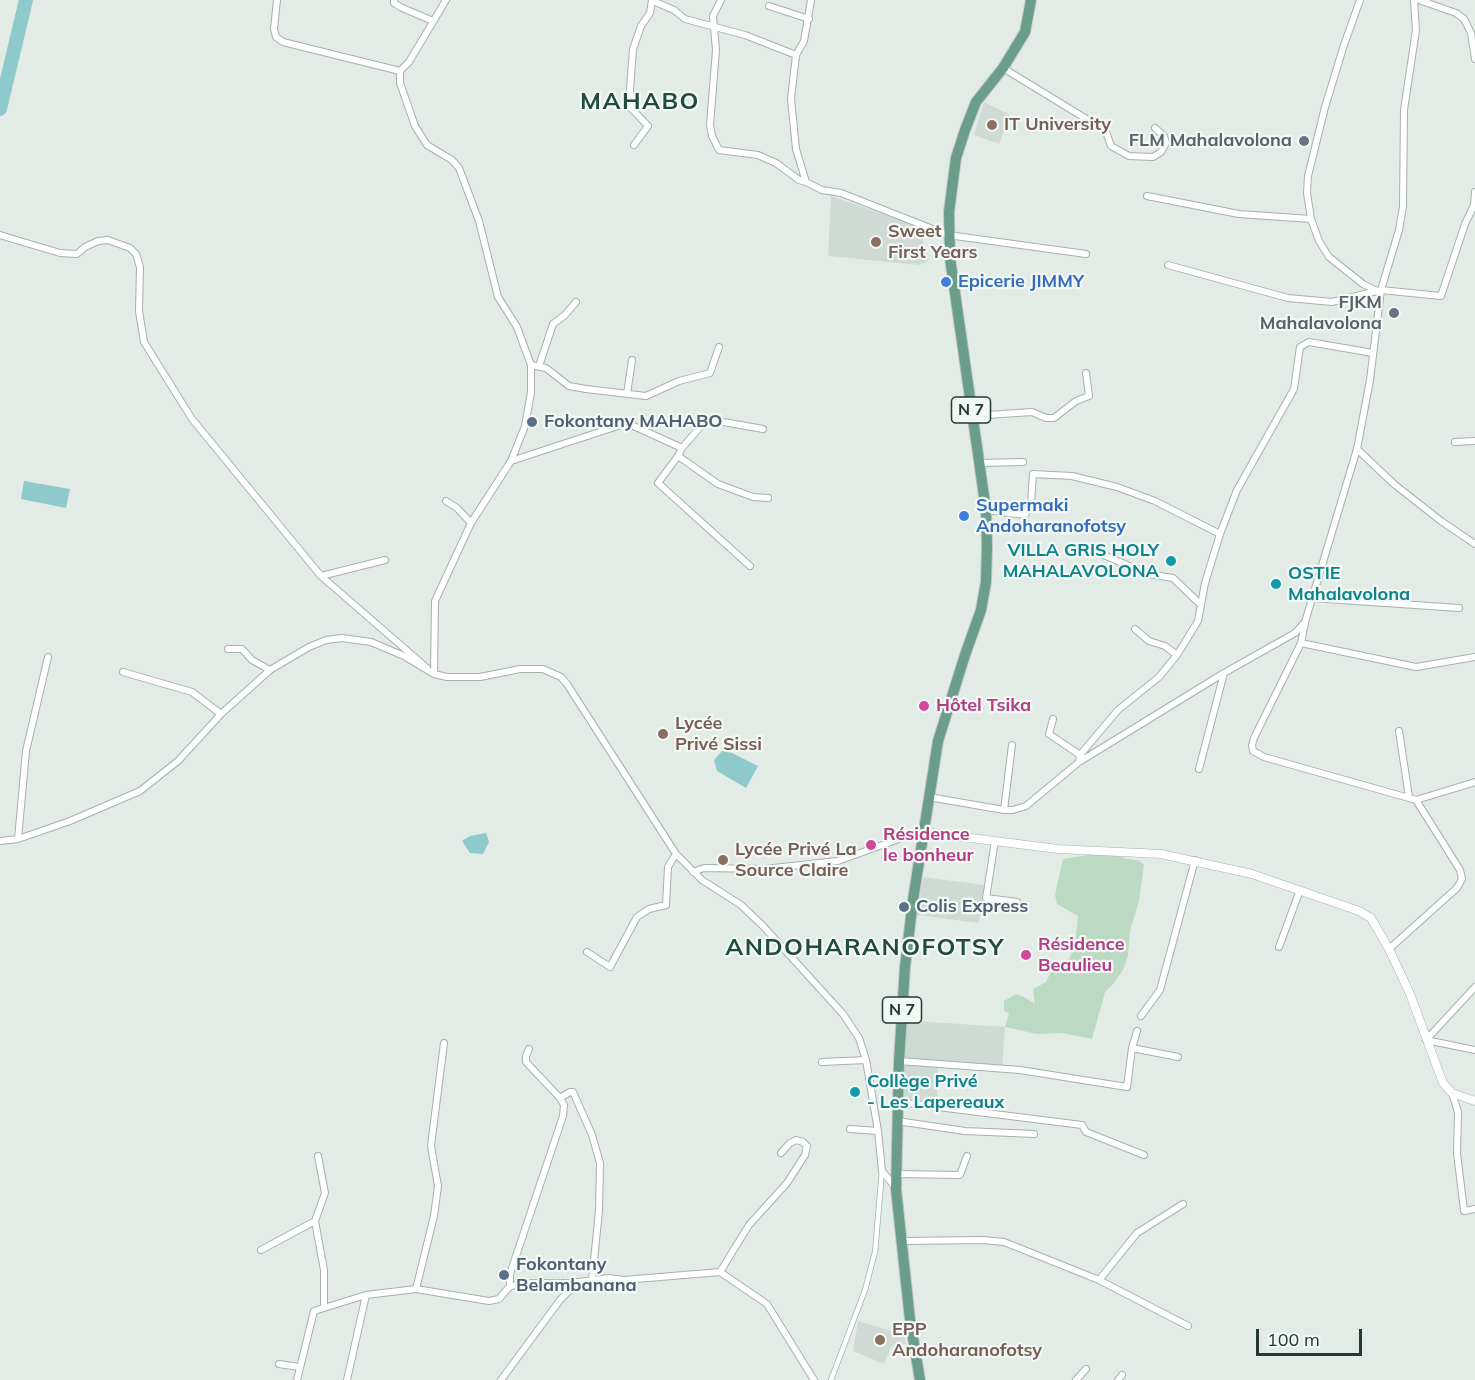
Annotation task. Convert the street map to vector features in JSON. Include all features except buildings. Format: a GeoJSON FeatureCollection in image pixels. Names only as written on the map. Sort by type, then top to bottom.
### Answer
{"type":"FeatureCollection","features":[{"type":"Feature","properties":{"kind":"main road","name":"N 7"},"geometry":{"type":"LineString","coordinates":[[920,1380],[910,1320],[896,1189],[899,1061],[905,967],[923,832],[943,722],[981,610],[987,546],[986,510],[948,235],[949,212],[956,158],[965,130],[976,102],[1025,33],[1031,0]]}},
{"type":"Feature","properties":{"kind":"street"},"geometry":{"type":"LineString","coordinates":[[277,0],[273,29],[276,37],[283,42],[400,71]]}},
{"type":"Feature","properties":{"kind":"street"},"geometry":{"type":"LineString","coordinates":[[394,0],[394,3],[400,7],[433,21]]}},
{"type":"Feature","properties":{"kind":"street"},"geometry":{"type":"LineString","coordinates":[[434,674],[435,601],[471,523],[511,460],[525,426],[531,392],[531,365],[518,327],[498,297],[479,222],[459,168],[452,160],[427,145],[415,126],[400,83],[400,71],[409,62],[446,0]]}},
{"type":"Feature","properties":{"kind":"street"},"geometry":{"type":"LineString","coordinates":[[634,146],[648,126],[631,108],[633,49],[641,26],[650,13],[653,0],[674,10],[685,19],[745,34],[796,55]]}},
{"type":"Feature","properties":{"kind":"street"},"geometry":{"type":"LineString","coordinates":[[721,0],[713,16],[716,50],[710,125],[718,150],[758,155],[776,163],[799,180],[822,190],[841,193],[948,235],[1086,254]]}},
{"type":"Feature","properties":{"kind":"street"},"geometry":{"type":"LineString","coordinates":[[806,182],[796,149],[791,99],[796,55],[804,41],[812,0]]}},
{"type":"Feature","properties":{"kind":"street"},"geometry":{"type":"LineString","coordinates":[[1360,0],[1325,107],[1308,177],[1307,193],[1311,219],[1319,241],[1329,256],[1363,284],[1378,290],[1441,296],[1465,224],[1474,205],[1475,192]]}},
{"type":"Feature","properties":{"kind":"street"},"geometry":{"type":"LineString","coordinates":[[1389,949],[1457,888],[1462,879],[1460,870],[1416,800],[1264,757],[1253,751],[1252,745],[1301,643],[1305,622],[1357,448],[1373,353],[1378,290],[1399,230],[1402,207],[1404,110],[1416,30],[1414,0]]}},
{"type":"Feature","properties":{"kind":"street"},"geometry":{"type":"LineString","coordinates":[[1419,0],[1456,13],[1464,19],[1471,33],[1475,59]]}},
{"type":"Feature","properties":{"kind":"street"},"geometry":{"type":"LineString","coordinates":[[769,6],[809,19]]}},
{"type":"Feature","properties":{"kind":"street"},"geometry":{"type":"LineString","coordinates":[[1002,68],[1098,126],[1106,132],[1111,146],[1129,156],[1153,157],[1161,152],[1166,143],[1164,136],[1155,128]]}},
{"type":"Feature","properties":{"kind":"street"},"geometry":{"type":"LineString","coordinates":[[1147,196],[1239,214],[1311,219]]}},
{"type":"Feature","properties":{"kind":"street"},"geometry":{"type":"LineString","coordinates":[[0,235],[60,253],[76,254],[84,247],[98,241],[108,240],[130,248],[136,254],[140,267],[139,311],[144,342],[192,419],[321,576],[434,674]]}},
{"type":"Feature","properties":{"kind":"street"},"geometry":{"type":"LineString","coordinates":[[1168,265],[1288,298],[1332,302],[1378,290]]}},
{"type":"Feature","properties":{"kind":"street"},"geometry":{"type":"LineString","coordinates":[[539,366],[553,324],[576,302]]}},
{"type":"Feature","properties":{"kind":"street"},"geometry":{"type":"LineString","coordinates":[[1080,759],[1118,710],[1159,677],[1177,655],[1198,621],[1200,604],[1237,490],[1294,389],[1300,347],[1309,342],[1373,353]]}},
{"type":"Feature","properties":{"kind":"street"},"geometry":{"type":"LineString","coordinates":[[531,365],[546,368],[569,386],[646,396],[679,381],[710,373],[719,347]]}},
{"type":"Feature","properties":{"kind":"street"},"geometry":{"type":"LineString","coordinates":[[627,394],[632,360]]}},
{"type":"Feature","properties":{"kind":"street"},"geometry":{"type":"LineString","coordinates":[[972,416],[1032,412],[1046,418],[1054,418],[1076,401],[1089,396],[1086,373]]}},
{"type":"Feature","properties":{"kind":"street"},"geometry":{"type":"LineString","coordinates":[[750,566],[658,483],[682,448],[707,419],[763,429]]}},
{"type":"Feature","properties":{"kind":"street"},"geometry":{"type":"LineString","coordinates":[[511,460],[627,423],[682,448]]}},
{"type":"Feature","properties":{"kind":"street"},"geometry":{"type":"LineString","coordinates":[[1455,442],[1475,441]]}},
{"type":"Feature","properties":{"kind":"street"},"geometry":{"type":"LineString","coordinates":[[1357,448],[1394,484],[1475,544]]}},
{"type":"Feature","properties":{"kind":"street"},"geometry":{"type":"LineString","coordinates":[[678,456],[718,484],[753,497],[768,498]]}},
{"type":"Feature","properties":{"kind":"street"},"geometry":{"type":"LineString","coordinates":[[979,464],[1023,462]]}},
{"type":"Feature","properties":{"kind":"street"},"geometry":{"type":"LineString","coordinates":[[986,510],[1025,516],[1031,504],[1033,474],[1072,476],[1117,487],[1155,501],[1221,534]]}},
{"type":"Feature","properties":{"kind":"street"},"geometry":{"type":"LineString","coordinates":[[446,501],[458,508],[471,523]]}},
{"type":"Feature","properties":{"kind":"street"},"geometry":{"type":"LineString","coordinates":[[1092,550],[1148,574],[1173,578],[1200,604]]}},
{"type":"Feature","properties":{"kind":"street"},"geometry":{"type":"LineString","coordinates":[[321,576],[385,560]]}},
{"type":"Feature","properties":{"kind":"street"},"geometry":{"type":"LineString","coordinates":[[1312,598],[1459,608]]}},
{"type":"Feature","properties":{"kind":"street"},"geometry":{"type":"LineString","coordinates":[[929,797],[1004,810],[1026,806],[1080,759],[1295,633],[1305,622]]}},
{"type":"Feature","properties":{"kind":"street"},"geometry":{"type":"LineString","coordinates":[[1135,628],[1149,641],[1165,646],[1177,655]]}},
{"type":"Feature","properties":{"kind":"street"},"geometry":{"type":"LineString","coordinates":[[0,841],[18,839],[70,821],[141,790],[178,761],[221,714],[270,670],[309,647],[326,640],[342,638],[371,642],[404,656],[434,674],[453,677],[480,677],[533,668],[543,669],[561,677],[582,706],[676,854],[702,880],[741,904],[763,926],[843,1014],[859,1038],[866,1059],[882,1171],[875,1252],[865,1290],[831,1380]]}},
{"type":"Feature","properties":{"kind":"street"},"geometry":{"type":"LineString","coordinates":[[1301,643],[1416,667],[1475,657]]}},
{"type":"Feature","properties":{"kind":"street"},"geometry":{"type":"LineString","coordinates":[[228,650],[242,649],[252,660],[270,670]]}},
{"type":"Feature","properties":{"kind":"street"},"geometry":{"type":"LineString","coordinates":[[18,839],[26,752],[48,657]]}},
{"type":"Feature","properties":{"kind":"street"},"geometry":{"type":"LineString","coordinates":[[123,672],[192,692],[221,714]]}},
{"type":"Feature","properties":{"kind":"street"},"geometry":{"type":"LineString","coordinates":[[1199,769],[1224,673]]}},
{"type":"Feature","properties":{"kind":"street"},"geometry":{"type":"LineString","coordinates":[[1053,719],[1049,734],[1080,759]]}},
{"type":"Feature","properties":{"kind":"street"},"geometry":{"type":"LineString","coordinates":[[1399,731],[1409,797]]}},
{"type":"Feature","properties":{"kind":"street"},"geometry":{"type":"LineString","coordinates":[[1004,810],[1012,745]]}},
{"type":"Feature","properties":{"kind":"street"},"geometry":{"type":"LineString","coordinates":[[1416,800],[1475,782]]}},
{"type":"Feature","properties":{"kind":"street"},"geometry":{"type":"LineString","coordinates":[[693,872],[704,868],[764,869],[838,861],[923,832],[1058,849],[1161,854],[1252,874],[1345,906],[1371,918],[1389,949],[1410,994],[1443,1083],[1452,1094],[1458,1112],[1457,1153],[1464,1211],[1475,1209]]}},
{"type":"Feature","properties":{"kind":"street"},"geometry":{"type":"LineString","coordinates":[[995,841],[986,898],[1017,902]]}},
{"type":"Feature","properties":{"kind":"street"},"geometry":{"type":"LineString","coordinates":[[587,952],[610,967],[637,917],[650,909],[666,904],[668,867],[676,854]]}},
{"type":"Feature","properties":{"kind":"street"},"geometry":{"type":"LineString","coordinates":[[1141,1016],[1160,990],[1195,860]]}},
{"type":"Feature","properties":{"kind":"street"},"geometry":{"type":"LineString","coordinates":[[1279,947],[1300,890]]}},
{"type":"Feature","properties":{"kind":"street"},"geometry":{"type":"LineString","coordinates":[[1426,1040],[1475,987]]}},
{"type":"Feature","properties":{"kind":"street"},"geometry":{"type":"LineString","coordinates":[[899,1061],[1020,1070],[1127,1087],[1132,1048],[1137,1031]]}},
{"type":"Feature","properties":{"kind":"street"},"geometry":{"type":"LineString","coordinates":[[1426,1040],[1475,1050]]}},
{"type":"Feature","properties":{"kind":"street"},"geometry":{"type":"LineString","coordinates":[[416,1288],[434,1216],[438,1186],[431,1146],[444,1043]]}},
{"type":"Feature","properties":{"kind":"street"},"geometry":{"type":"LineString","coordinates":[[1132,1048],[1178,1057]]}},
{"type":"Feature","properties":{"kind":"street"},"geometry":{"type":"LineString","coordinates":[[297,1380],[314,1311],[366,1295],[416,1288],[489,1301],[499,1299],[510,1286],[513,1262],[563,1116],[564,1105],[526,1062],[528,1049]]}},
{"type":"Feature","properties":{"kind":"street"},"geometry":{"type":"LineString","coordinates":[[822,1062],[866,1059]]}},
{"type":"Feature","properties":{"kind":"street"},"geometry":{"type":"LineString","coordinates":[[560,1098],[573,1092],[592,1135],[600,1163],[599,1211],[592,1280]]}},
{"type":"Feature","properties":{"kind":"street"},"geometry":{"type":"LineString","coordinates":[[1452,1094],[1475,1101]]}},
{"type":"Feature","properties":{"kind":"street"},"geometry":{"type":"LineString","coordinates":[[898,1102],[1082,1125],[1086,1132],[1144,1155]]}},
{"type":"Feature","properties":{"kind":"street"},"geometry":{"type":"LineString","coordinates":[[897,1121],[965,1131],[1034,1134]]}},
{"type":"Feature","properties":{"kind":"street"},"geometry":{"type":"LineString","coordinates":[[850,1129],[878,1131]]}},
{"type":"Feature","properties":{"kind":"street"},"geometry":{"type":"LineString","coordinates":[[720,1272],[749,1225],[787,1183],[805,1155],[807,1146],[796,1140],[781,1153]]}},
{"type":"Feature","properties":{"kind":"street"},"geometry":{"type":"LineString","coordinates":[[318,1156],[325,1193],[315,1221],[324,1270],[324,1307]]}},
{"type":"Feature","properties":{"kind":"street"},"geometry":{"type":"LineString","coordinates":[[896,1174],[960,1175],[968,1156]]}},
{"type":"Feature","properties":{"kind":"street"},"geometry":{"type":"LineString","coordinates":[[882,1171],[896,1189]]}},
{"type":"Feature","properties":{"kind":"street"},"geometry":{"type":"LineString","coordinates":[[1099,1280],[1137,1233],[1183,1204]]}},
{"type":"Feature","properties":{"kind":"street"},"geometry":{"type":"LineString","coordinates":[[261,1250],[315,1221]]}},
{"type":"Feature","properties":{"kind":"street"},"geometry":{"type":"LineString","coordinates":[[902,1241],[1004,1242],[1099,1280],[1188,1326]]}},
{"type":"Feature","properties":{"kind":"street"},"geometry":{"type":"LineString","coordinates":[[510,1286],[720,1272],[767,1304],[814,1380]]}},
{"type":"Feature","properties":{"kind":"street"},"geometry":{"type":"LineString","coordinates":[[501,1380],[560,1300],[569,1291],[592,1280]]}},
{"type":"Feature","properties":{"kind":"street"},"geometry":{"type":"LineString","coordinates":[[347,1380],[366,1295]]}},
{"type":"Feature","properties":{"kind":"street"},"geometry":{"type":"LineString","coordinates":[[279,1364],[299,1367]]}},
{"type":"Feature","properties":{"kind":"street"},"geometry":{"type":"LineString","coordinates":[[1076,1380],[1086,1369]]}},
{"type":"Feature","properties":{"kind":"shaded area","name":"IT University"},"geometry":{"type":"Polygon","coordinates":[[[984,102],[1010,115],[999,144],[974,135],[984,102]]]}},
{"type":"Feature","properties":{"kind":"shaded area","name":"Sweet First Years"},"geometry":{"type":"Polygon","coordinates":[[[831,196],[919,227],[929,260],[920,265],[828,256],[831,196]]]}},
{"type":"Feature","properties":{"kind":"shaded area"},"geometry":{"type":"Polygon","coordinates":[[[923,877],[984,885],[979,923],[917,915],[923,877]]]}},
{"type":"Feature","properties":{"kind":"shaded area"},"geometry":{"type":"Polygon","coordinates":[[[901,1020],[1005,1027],[1002,1069],[899,1061],[901,1020]]]}},
{"type":"Feature","properties":{"kind":"shaded area"},"geometry":{"type":"Polygon","coordinates":[[[902,1064],[938,1067],[937,1104],[901,1099],[902,1064]]]}},
{"type":"Feature","properties":{"kind":"shaded area","name":"EPP Andoharanofotsy"},"geometry":{"type":"Polygon","coordinates":[[[858,1321],[905,1335],[905,1344],[892,1345],[884,1364],[853,1351],[858,1321]]]}},
{"type":"Feature","properties":{"kind":"green space"},"geometry":{"type":"Polygon","coordinates":[[[1107,852],[1140,861],[1144,865],[1139,901],[1130,931],[1128,956],[1123,970],[1105,992],[1092,1039],[1062,1033],[1037,1034],[1005,1027],[1009,1013],[1004,1011],[1004,1001],[1016,994],[1035,1004],[1033,989],[1046,982],[1051,972],[1070,958],[1078,916],[1057,904],[1055,895],[1063,859],[1107,852]]]}},
{"type":"Feature","properties":{"kind":"water"},"geometry":{"type":"Polygon","coordinates":[[[24,481],[70,489],[66,508],[21,499],[24,481]]]}},
{"type":"Feature","properties":{"kind":"water"},"geometry":{"type":"Polygon","coordinates":[[[724,749],[758,766],[746,788],[717,771],[714,760],[724,749]]]}},
{"type":"Feature","properties":{"kind":"water"},"geometry":{"type":"Polygon","coordinates":[[[486,833],[489,842],[483,854],[470,853],[462,841],[470,836],[486,833]]]}},
{"type":"Feature","properties":{"kind":"waterway"},"geometry":{"type":"LineString","coordinates":[[0,109],[26,0]]}},
{"type":"Feature","properties":{"kind":"place","name":"IT University"},"geometry":{"type":"Point","coordinates":[992,125]}},
{"type":"Feature","properties":{"kind":"place","name":"FLM Mahalavolona"},"geometry":{"type":"Point","coordinates":[1304,141]}},
{"type":"Feature","properties":{"kind":"place","name":"Sweet First Years"},"geometry":{"type":"Point","coordinates":[876,242]}},
{"type":"Feature","properties":{"kind":"place","name":"Epicerie JIMMY"},"geometry":{"type":"Point","coordinates":[946,282]}},
{"type":"Feature","properties":{"kind":"place","name":"FJKM Mahalavolona"},"geometry":{"type":"Point","coordinates":[1394,313]}},
{"type":"Feature","properties":{"kind":"place","name":"Fokontany MAHABO"},"geometry":{"type":"Point","coordinates":[532,422]}},
{"type":"Feature","properties":{"kind":"place","name":"Supermaki Andoharanofotsy"},"geometry":{"type":"Point","coordinates":[964,516]}},
{"type":"Feature","properties":{"kind":"place","name":"VILLA GRIS HOLY MAHALAVOLONA"},"geometry":{"type":"Point","coordinates":[1171,561]}},
{"type":"Feature","properties":{"kind":"place","name":"OSTIE Mahalavolona"},"geometry":{"type":"Point","coordinates":[1276,584]}},
{"type":"Feature","properties":{"kind":"place","name":"Hôtel Tsika"},"geometry":{"type":"Point","coordinates":[924,706]}},
{"type":"Feature","properties":{"kind":"place","name":"Lycée Privé Sissi"},"geometry":{"type":"Point","coordinates":[663,734]}},
{"type":"Feature","properties":{"kind":"place","name":"Résidence le bonheur"},"geometry":{"type":"Point","coordinates":[871,845]}},
{"type":"Feature","properties":{"kind":"place","name":"Lycée Privé La Source Claire"},"geometry":{"type":"Point","coordinates":[723,860]}},
{"type":"Feature","properties":{"kind":"place","name":"Colis Express"},"geometry":{"type":"Point","coordinates":[904,907]}},
{"type":"Feature","properties":{"kind":"place","name":"Résidence Beaulieu"},"geometry":{"type":"Point","coordinates":[1026,955]}},
{"type":"Feature","properties":{"kind":"place","name":"Collège Privé - Les Lapereaux"},"geometry":{"type":"Point","coordinates":[855,1092]}},
{"type":"Feature","properties":{"kind":"place","name":"Fokontany Belambanana"},"geometry":{"type":"Point","coordinates":[504,1275]}},
{"type":"Feature","properties":{"kind":"place","name":"EPP Andoharanofotsy"},"geometry":{"type":"Point","coordinates":[880,1340]}},
{"type":"Feature","properties":{"kind":"district","name":"MAHABO"},"geometry":{"type":"Point","coordinates":[640,102]}},
{"type":"Feature","properties":{"kind":"district","name":"ANDOHARANOFOTSY"},"geometry":{"type":"Point","coordinates":[865,948]}}]}
